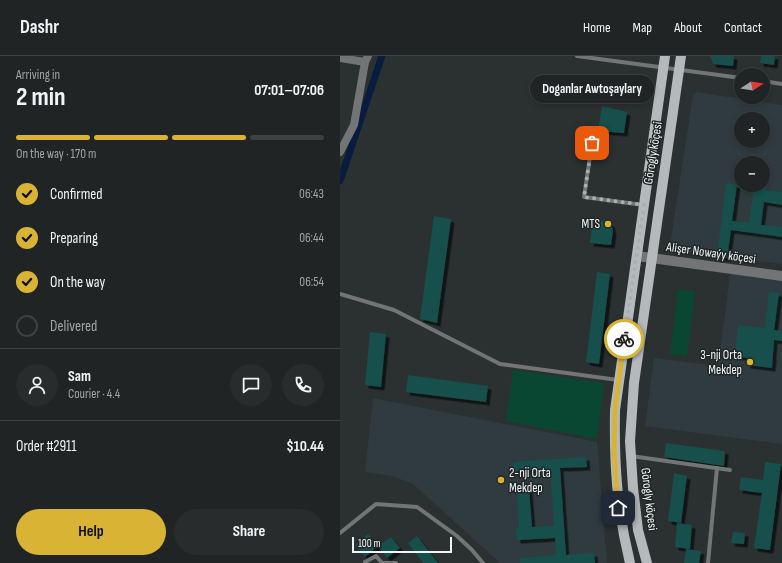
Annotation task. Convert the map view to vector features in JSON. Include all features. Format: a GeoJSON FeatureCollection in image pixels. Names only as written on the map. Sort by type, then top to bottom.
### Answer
{"type":"FeatureCollection","features":[{"type":"Feature","properties":{"kind":"main road","name":"Görogly köçesi"},"geometry":{"type":"LineString","coordinates":[[630,563],[618,508],[614,451],[615,410],[618,380],[665,56]]}},
{"type":"Feature","properties":{"kind":"main road","name":"Görogly köçesi"},"geometry":{"type":"LineString","coordinates":[[647,563],[638,530],[630,456],[630,441],[634,383],[681,56]]}},
{"type":"Feature","properties":{"kind":"street"},"geometry":{"type":"LineString","coordinates":[[340,58],[366,59],[354,125],[340,152]]}},
{"type":"Feature","properties":{"kind":"street","name":"Alişer Nowaýy köçesi"},"geometry":{"type":"LineString","coordinates":[[637,256],[782,276]]}},
{"type":"Feature","properties":{"kind":"lane"},"geometry":{"type":"LineString","coordinates":[[577,56],[606,58],[663,68],[734,77]]}},
{"type":"Feature","properties":{"kind":"lane"},"geometry":{"type":"LineString","coordinates":[[770,82],[782,84]]}},
{"type":"Feature","properties":{"kind":"lane"},"geometry":{"type":"LineString","coordinates":[[592,143],[584,197],[644,205]]}},
{"type":"Feature","properties":{"kind":"lane"},"geometry":{"type":"LineString","coordinates":[[340,294],[394,310],[500,364],[618,380]]}},
{"type":"Feature","properties":{"kind":"lane"},"geometry":{"type":"LineString","coordinates":[[630,456],[730,470]]}},
{"type":"Feature","properties":{"kind":"lane"},"geometry":{"type":"LineString","coordinates":[[708,563],[717,468]]}},
{"type":"Feature","properties":{"kind":"lane"},"geometry":{"type":"LineString","coordinates":[[340,533],[376,504],[417,507],[457,536],[483,563]]}},
{"type":"Feature","properties":{"kind":"lane"},"geometry":{"type":"LineString","coordinates":[[365,562],[376,556],[382,563],[396,563]]}},
{"type":"Feature","properties":{"kind":"shaded area"},"geometry":{"type":"Polygon","coordinates":[[[697,92],[734,98],[734,104],[770,103],[782,105],[782,264],[669,251],[693,95],[697,92]]]}},
{"type":"Feature","properties":{"kind":"shaded area","name":"3-nji Orta Mekdep"},"geometry":{"type":"Polygon","coordinates":[[[730,274],[782,280],[782,444],[645,426],[654,358],[718,366],[730,274]]]}},
{"type":"Feature","properties":{"kind":"shaded area","name":"2-nji Orta Mekdep"},"geometry":{"type":"Polygon","coordinates":[[[373,398],[597,442],[607,563],[500,563],[413,484],[392,476],[365,472],[373,398]]]}},
{"type":"Feature","properties":{"kind":"green space"},"geometry":{"type":"Polygon","coordinates":[[[678,289],[695,291],[687,356],[670,354],[678,289]]]}},
{"type":"Feature","properties":{"kind":"green space"},"geometry":{"type":"Polygon","coordinates":[[[513,370],[604,383],[597,439],[506,421],[513,370]]]}},
{"type":"Feature","properties":{"kind":"building"},"geometry":{"type":"Polygon","coordinates":[[[710,56],[734,56],[733,66],[713,64],[710,56]]]}},
{"type":"Feature","properties":{"kind":"building"},"geometry":{"type":"Polygon","coordinates":[[[761,56],[775,56],[774,65],[760,63],[761,56]]]}},
{"type":"Feature","properties":{"kind":"building"},"geometry":{"type":"Polygon","coordinates":[[[602,106],[627,112],[624,133],[598,131],[602,106]]]}},
{"type":"Feature","properties":{"kind":"building"},"geometry":{"type":"Polygon","coordinates":[[[726,183],[734,184],[734,192],[736,192],[732,221],[749,223],[753,192],[770,192],[770,190],[782,192],[782,205],[764,202],[761,225],[782,227],[782,237],[731,230],[727,258],[717,257],[726,183]]]}},
{"type":"Feature","properties":{"kind":"building"},"geometry":{"type":"Polygon","coordinates":[[[434,216],[451,219],[437,323],[420,319],[434,216]]]}},
{"type":"Feature","properties":{"kind":"building"},"geometry":{"type":"Polygon","coordinates":[[[593,219],[611,224],[613,231],[611,245],[590,243],[593,219]]]}},
{"type":"Feature","properties":{"kind":"building"},"geometry":{"type":"Polygon","coordinates":[[[597,272],[610,274],[599,364],[586,362],[597,272]]]}},
{"type":"Feature","properties":{"kind":"building"},"geometry":{"type":"Polygon","coordinates":[[[769,292],[779,293],[774,330],[782,331],[782,341],[774,340],[772,368],[747,365],[748,358],[735,356],[738,325],[765,328],[769,292]]]}},
{"type":"Feature","properties":{"kind":"building"},"geometry":{"type":"Polygon","coordinates":[[[370,332],[386,334],[381,387],[365,385],[370,332]]]}},
{"type":"Feature","properties":{"kind":"building"},"geometry":{"type":"Polygon","coordinates":[[[408,375],[488,386],[486,402],[406,392],[408,375]]]}},
{"type":"Feature","properties":{"kind":"building"},"geometry":{"type":"Polygon","coordinates":[[[666,443],[725,451],[724,466],[664,457],[666,443]]]}},
{"type":"Feature","properties":{"kind":"building"},"geometry":{"type":"Polygon","coordinates":[[[586,457],[587,467],[560,468],[566,555],[594,553],[595,563],[520,563],[520,558],[556,555],[555,538],[517,540],[516,528],[519,528],[517,490],[529,489],[532,527],[554,526],[550,469],[514,472],[513,462],[586,457]]]}},
{"type":"Feature","properties":{"kind":"building"},"geometry":{"type":"Polygon","coordinates":[[[765,462],[781,464],[770,550],[754,548],[762,493],[739,490],[741,477],[763,480],[765,462]]]}},
{"type":"Feature","properties":{"kind":"building"},"geometry":{"type":"Polygon","coordinates":[[[674,473],[687,476],[681,523],[668,521],[674,473]]]}},
{"type":"Feature","properties":{"kind":"building"},"geometry":{"type":"Polygon","coordinates":[[[677,523],[692,525],[690,549],[675,547],[677,523]]]}},
{"type":"Feature","properties":{"kind":"building"},"geometry":{"type":"Polygon","coordinates":[[[733,532],[745,533],[744,544],[731,543],[733,532]]]}},
{"type":"Feature","properties":{"kind":"building"},"geometry":{"type":"Polygon","coordinates":[[[368,534],[378,546],[365,557],[355,545],[368,534]]]}},
{"type":"Feature","properties":{"kind":"building"},"geometry":{"type":"Polygon","coordinates":[[[417,536],[438,563],[423,563],[408,543],[417,536]]]}},
{"type":"Feature","properties":{"kind":"building"},"geometry":{"type":"Polygon","coordinates":[[[391,537],[400,548],[387,558],[378,546],[391,537]]]}},
{"type":"Feature","properties":{"kind":"building"},"geometry":{"type":"Polygon","coordinates":[[[686,549],[701,551],[699,563],[684,563],[686,549]]]}},
{"type":"Feature","properties":{"kind":"waterway"},"geometry":{"type":"LineString","coordinates":[[340,181],[382,56]]}},
{"type":"Feature","properties":{"kind":"way so far"},"geometry":{"type":"LineString","coordinates":[[592,143],[584,197],[644,205],[624,339]]}},
{"type":"Feature","properties":{"kind":"place","name":"Doganlar Awtoşaylary"},"geometry":{"type":"Point","coordinates":[592,143]}},
{"type":"Feature","properties":{"kind":"place","name":"MTS"},"geometry":{"type":"Point","coordinates":[608,224]}},
{"type":"Feature","properties":{"kind":"place","name":"3-nji Orta Mekdep"},"geometry":{"type":"Point","coordinates":[750,362]}},
{"type":"Feature","properties":{"kind":"place","name":"2-nji Orta Mekdep"},"geometry":{"type":"Point","coordinates":[501,480]}},
{"type":"Feature","properties":{"kind":"route"},"geometry":{"type":"LineString","coordinates":[[618,508],[614,451],[615,410],[624,339]]}}]}
